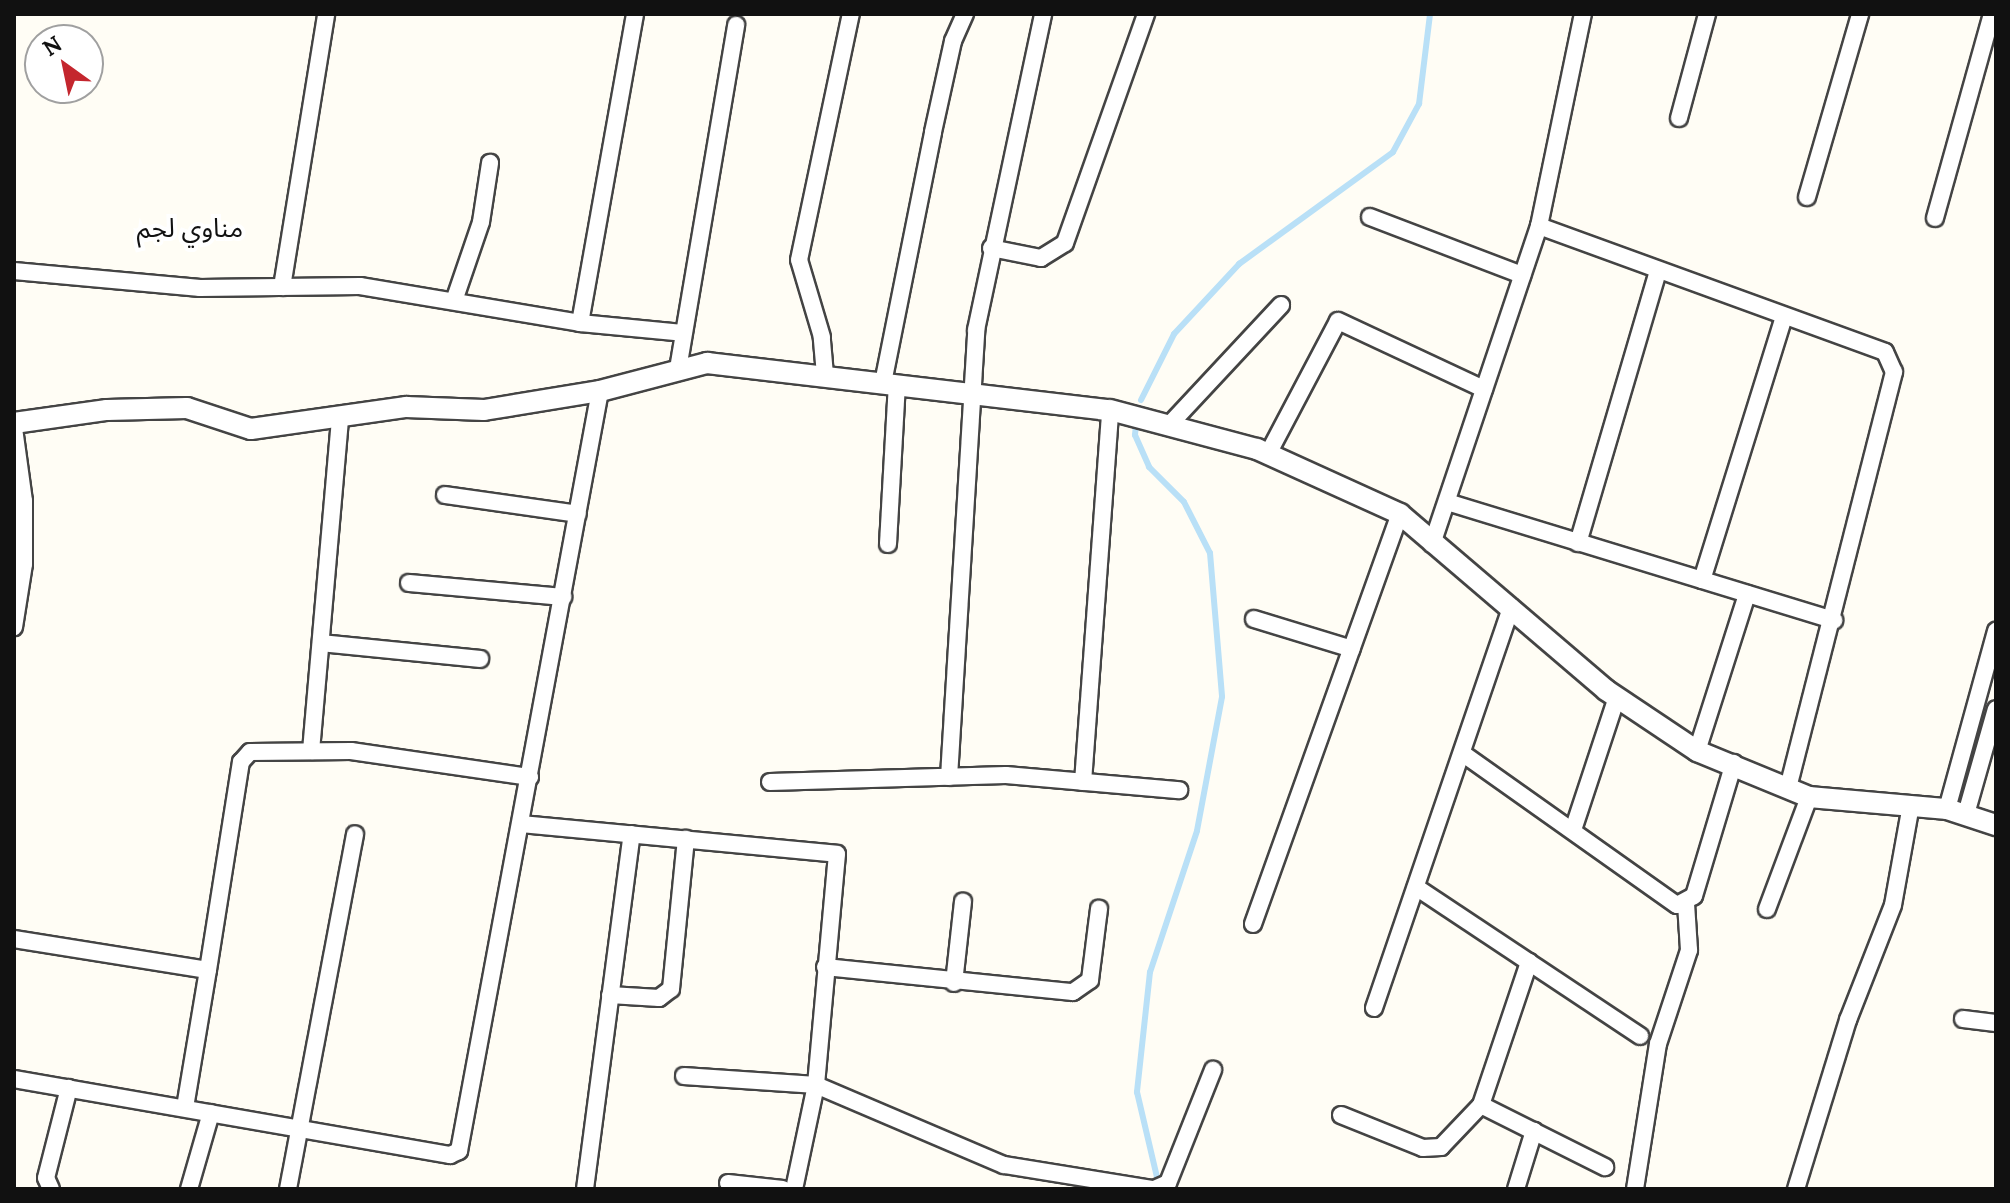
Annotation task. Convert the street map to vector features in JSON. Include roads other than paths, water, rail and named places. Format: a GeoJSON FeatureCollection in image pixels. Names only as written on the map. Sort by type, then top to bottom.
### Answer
{"type":"FeatureCollection","features":[{"type":"Feature","properties":{"kind":"street"},"geometry":{"type":"LineString","coordinates":[[282,287],[326,14]]}},
{"type":"Feature","properties":{"kind":"street"},"geometry":{"type":"LineString","coordinates":[[580,323],[635,14]]}},
{"type":"Feature","properties":{"kind":"street"},"geometry":{"type":"LineString","coordinates":[[825,375],[822,337],[799,260],[851,14]]}},
{"type":"Feature","properties":{"kind":"street"},"geometry":{"type":"LineString","coordinates":[[888,544],[890,384],[933,132],[953,41],[965,14]]}},
{"type":"Feature","properties":{"kind":"street"},"geometry":{"type":"LineString","coordinates":[[949,777],[979,307],[1043,14]]}},
{"type":"Feature","properties":{"kind":"street"},"geometry":{"type":"LineString","coordinates":[[991,248],[1041,258],[1065,243],[1146,14]]}},
{"type":"Feature","properties":{"kind":"street"},"geometry":{"type":"LineString","coordinates":[[1432,544],[1539,226],[1583,14]]}},
{"type":"Feature","properties":{"kind":"street"},"geometry":{"type":"LineString","coordinates":[[1679,118],[1707,14]]}},
{"type":"Feature","properties":{"kind":"street"},"geometry":{"type":"LineString","coordinates":[[1807,197],[1860,14]]}},
{"type":"Feature","properties":{"kind":"street"},"geometry":{"type":"LineString","coordinates":[[1935,218],[1992,14]]}},
{"type":"Feature","properties":{"kind":"street"},"geometry":{"type":"LineString","coordinates":[[678,369],[736,25]]}},
{"type":"Feature","properties":{"kind":"street"},"geometry":{"type":"LineString","coordinates":[[454,301],[481,222],[490,163]]}},
{"type":"Feature","properties":{"kind":"street"},"geometry":{"type":"LineString","coordinates":[[1370,217],[1522,275]]}},
{"type":"Feature","properties":{"kind":"street"},"geometry":{"type":"LineString","coordinates":[[1539,226],[1885,352],[1894,372],[1834,620],[1788,787]]}},
{"type":"Feature","properties":{"kind":"street"},"geometry":{"type":"LineString","coordinates":[[14,271],[200,288],[360,286],[580,323],[683,333]]}},
{"type":"Feature","properties":{"kind":"street"},"geometry":{"type":"LineString","coordinates":[[1578,543],[1658,271]]}},
{"type":"Feature","properties":{"kind":"street"},"geometry":{"type":"LineString","coordinates":[[1172,422],[1281,305]]}},
{"type":"Feature","properties":{"kind":"street"},"geometry":{"type":"LineString","coordinates":[[1702,580],[1784,317]]}},
{"type":"Feature","properties":{"kind":"street"},"geometry":{"type":"LineString","coordinates":[[1268,454],[1338,321],[1484,389]]}},
{"type":"Feature","properties":{"kind":"street"},"geometry":{"type":"LineString","coordinates":[[14,627],[24,548],[14,426],[107,410],[187,408],[251,429],[340,420],[406,407],[484,410],[600,391],[707,363],[1110,410],[1172,422],[1268,454],[1400,514],[1617,697],[1697,751],[1734,763],[1809,797],[1911,805],[1957,812],[1996,825]]}},
{"type":"Feature","properties":{"kind":"street"},"geometry":{"type":"LineString","coordinates":[[14,1079],[450,1155],[459,1151],[600,391]]}},
{"type":"Feature","properties":{"kind":"street"},"geometry":{"type":"LineString","coordinates":[[1083,782],[1110,410]]}},
{"type":"Feature","properties":{"kind":"street"},"geometry":{"type":"LineString","coordinates":[[311,751],[340,420]]}},
{"type":"Feature","properties":{"kind":"street"},"geometry":{"type":"LineString","coordinates":[[445,495],[578,514]]}},
{"type":"Feature","properties":{"kind":"street"},"geometry":{"type":"LineString","coordinates":[[1447,502],[1834,620]]}},
{"type":"Feature","properties":{"kind":"street"},"geometry":{"type":"LineString","coordinates":[[1253,924],[1400,514]]}},
{"type":"Feature","properties":{"kind":"street"},"geometry":{"type":"LineString","coordinates":[[409,583],[563,597]]}},
{"type":"Feature","properties":{"kind":"street"},"geometry":{"type":"LineString","coordinates":[[1697,751],[1747,594]]}},
{"type":"Feature","properties":{"kind":"street"},"geometry":{"type":"LineString","coordinates":[[1374,1008],[1511,607]]}},
{"type":"Feature","properties":{"kind":"street"},"geometry":{"type":"LineString","coordinates":[[1254,619],[1352,649]]}},
{"type":"Feature","properties":{"kind":"street"},"geometry":{"type":"LineString","coordinates":[[1957,812],[1996,631]]}},
{"type":"Feature","properties":{"kind":"street"},"geometry":{"type":"LineString","coordinates":[[321,643],[480,659]]}},
{"type":"Feature","properties":{"kind":"street"},"geometry":{"type":"LineString","coordinates":[[1573,830],[1617,697]]}},
{"type":"Feature","properties":{"kind":"street"},"geometry":{"type":"LineString","coordinates":[[1957,812],[1996,709]]}},
{"type":"Feature","properties":{"kind":"street"},"geometry":{"type":"LineString","coordinates":[[185,1107],[241,762],[250,752],[351,751],[530,777]]}},
{"type":"Feature","properties":{"kind":"street"},"geometry":{"type":"LineString","coordinates":[[1462,753],[1677,905],[1686,904],[1694,896],[1734,763]]}},
{"type":"Feature","properties":{"kind":"street"},"geometry":{"type":"LineString","coordinates":[[770,782],[949,777],[1083,782],[1179,790]]}},
{"type":"Feature","properties":{"kind":"street"},"geometry":{"type":"LineString","coordinates":[[1767,909],[1809,797]]}},
{"type":"Feature","properties":{"kind":"street"},"geometry":{"type":"LineString","coordinates":[[1796,1189],[1848,1020],[1893,905],[1911,805]]}},
{"type":"Feature","properties":{"kind":"street"},"geometry":{"type":"LineString","coordinates":[[521,824],[837,854],[816,1085],[794,1189]]}},
{"type":"Feature","properties":{"kind":"street"},"geometry":{"type":"LineString","coordinates":[[288,1189],[355,834]]}},
{"type":"Feature","properties":{"kind":"street"},"geometry":{"type":"LineString","coordinates":[[585,1189],[632,834]]}},
{"type":"Feature","properties":{"kind":"street"},"geometry":{"type":"LineString","coordinates":[[610,995],[659,998],[671,989],[686,839]]}},
{"type":"Feature","properties":{"kind":"street"},"geometry":{"type":"LineString","coordinates":[[1416,887],[1640,1036]]}},
{"type":"Feature","properties":{"kind":"street"},"geometry":{"type":"LineString","coordinates":[[954,983],[963,901]]}},
{"type":"Feature","properties":{"kind":"street"},"geometry":{"type":"LineString","coordinates":[[1635,1189],[1658,1044],[1689,950],[1686,904]]}},
{"type":"Feature","properties":{"kind":"street"},"geometry":{"type":"LineString","coordinates":[[825,967],[954,983],[1084,989],[1090,980],[1099,909]]}},
{"type":"Feature","properties":{"kind":"street"},"geometry":{"type":"LineString","coordinates":[[14,939],[208,970]]}},
{"type":"Feature","properties":{"kind":"street"},"geometry":{"type":"LineString","coordinates":[[1341,1115],[1432,1148],[1441,1147],[1481,1105],[1529,962]]}},
{"type":"Feature","properties":{"kind":"street"},"geometry":{"type":"LineString","coordinates":[[1963,1019],[1996,1023]]}},
{"type":"Feature","properties":{"kind":"street"},"geometry":{"type":"LineString","coordinates":[[684,1076],[816,1085],[969,1152],[1053,1181],[1158,1187],[1213,1070]]}},
{"type":"Feature","properties":{"kind":"street"},"geometry":{"type":"LineString","coordinates":[[51,1189],[46,1178],[69,1088]]}},
{"type":"Feature","properties":{"kind":"street"},"geometry":{"type":"LineString","coordinates":[[1481,1105],[1605,1167]]}},
{"type":"Feature","properties":{"kind":"street"},"geometry":{"type":"LineString","coordinates":[[189,1189],[211,1113]]}},
{"type":"Feature","properties":{"kind":"street"},"geometry":{"type":"LineString","coordinates":[[1516,1189],[1534,1131]]}},
{"type":"Feature","properties":{"kind":"street"},"geometry":{"type":"LineString","coordinates":[[728,1183],[783,1189]]}},
{"type":"Feature","properties":{"kind":"waterway"},"geometry":{"type":"LineString","coordinates":[[1141,400],[1174,334],[1239,264],[1393,152],[1419,104],[1430,14]]}},
{"type":"Feature","properties":{"kind":"waterway"},"geometry":{"type":"LineString","coordinates":[[1136,425],[1135,435],[1149,467],[1184,502],[1210,553],[1222,697],[1197,831],[1150,972],[1137,1092],[1159,1186]]}},
{"type":"Feature","properties":{"kind":"district","name":"مناوي لجم"},"geometry":{"type":"Point","coordinates":[190,228]}}]}
